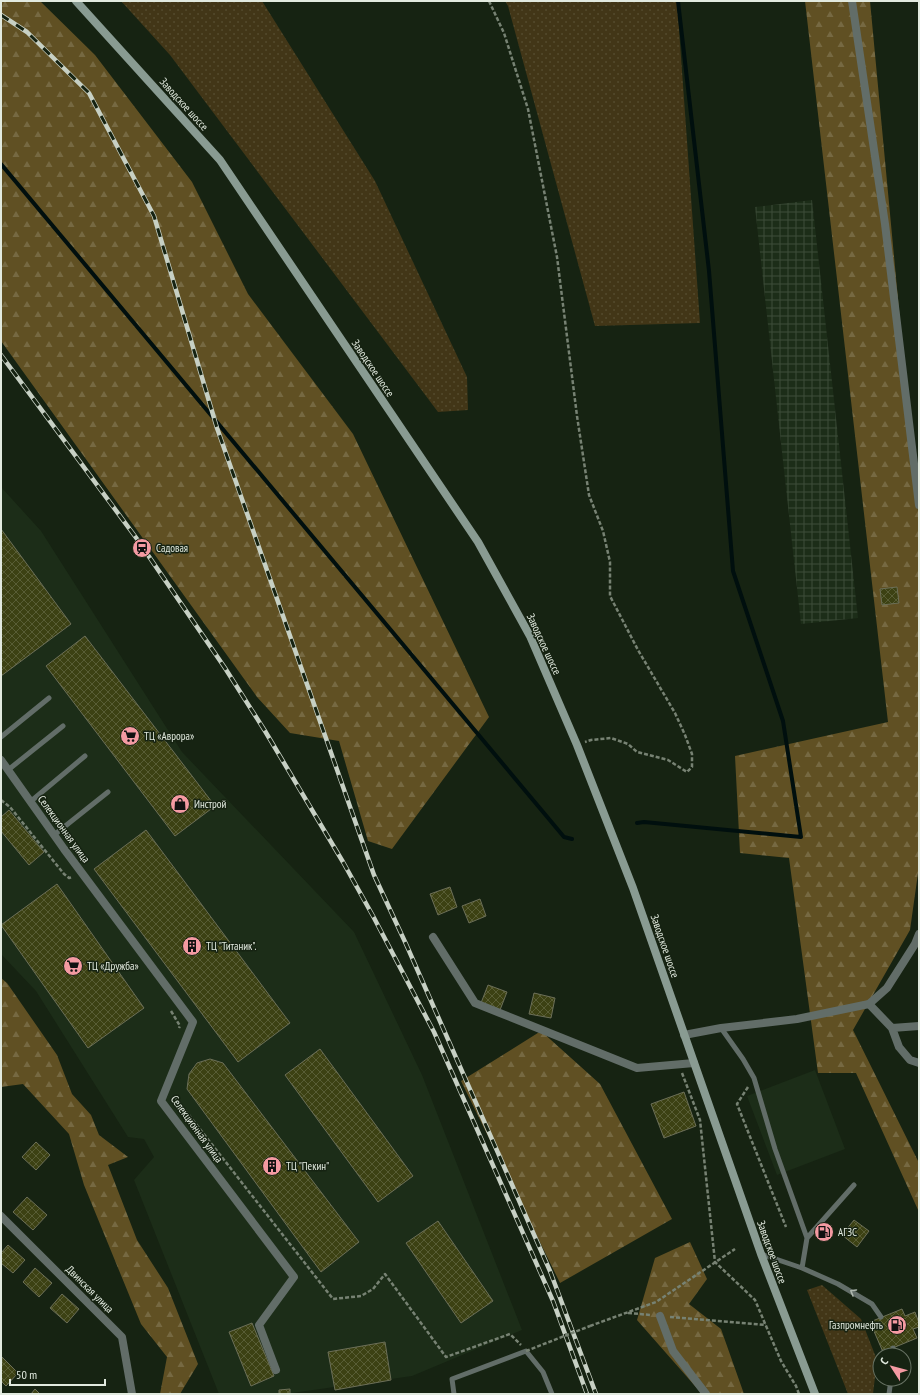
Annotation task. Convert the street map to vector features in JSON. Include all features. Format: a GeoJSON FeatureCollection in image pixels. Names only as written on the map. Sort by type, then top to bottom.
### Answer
{"type":"FeatureCollection","features":[{"type":"Feature","properties":{"kind":"main road"},"geometry":{"type":"LineString","coordinates":[[72,1],[83,9]]}},
{"type":"Feature","properties":{"kind":"main road","name":"Заводское шоссе"},"geometry":{"type":"LineString","coordinates":[[76,1],[220,160],[473,536],[530,636],[577,745],[633,888],[761,1254],[815,1394]]}},
{"type":"Feature","properties":{"kind":"street"},"geometry":{"type":"LineString","coordinates":[[852,1],[885,224],[919,505]]}},
{"type":"Feature","properties":{"kind":"street","name":"Селекционная улица"},"geometry":{"type":"LineString","coordinates":[[1,760],[54,835],[193,1022],[161,1102],[294,1277],[259,1325],[276,1370]]}},
{"type":"Feature","properties":{"kind":"street"},"geometry":{"type":"LineString","coordinates":[[684,1035],[721,1028],[797,1019],[869,1004],[887,988],[915,944],[919,934]]}},
{"type":"Feature","properties":{"kind":"street"},"geometry":{"type":"LineString","coordinates":[[433,937],[475,1004],[637,1068],[694,1063]]}},
{"type":"Feature","properties":{"kind":"street"},"geometry":{"type":"LineString","coordinates":[[869,1004],[892,1028],[899,1047],[910,1060],[919,1063]]}},
{"type":"Feature","properties":{"kind":"street"},"geometry":{"type":"LineString","coordinates":[[892,1028],[919,1026]]}},
{"type":"Feature","properties":{"kind":"street","name":"Двинская улица"},"geometry":{"type":"LineString","coordinates":[[1,1216],[122,1337],[132,1394]]}},
{"type":"Feature","properties":{"kind":"street"},"geometry":{"type":"LineString","coordinates":[[660,1316],[673,1351],[706,1394]]}},
{"type":"Feature","properties":{"kind":"lane"},"geometry":{"type":"LineString","coordinates":[[1,737],[49,698]]}},
{"type":"Feature","properties":{"kind":"lane"},"geometry":{"type":"LineString","coordinates":[[8,770],[63,726]]}},
{"type":"Feature","properties":{"kind":"lane"},"geometry":{"type":"LineString","coordinates":[[30,802],[85,756]]}},
{"type":"Feature","properties":{"kind":"lane"},"geometry":{"type":"LineString","coordinates":[[54,835],[108,792]]}},
{"type":"Feature","properties":{"kind":"lane"},"geometry":{"type":"LineString","coordinates":[[721,1028],[743,1059],[754,1078],[775,1149],[807,1238],[802,1268]]}},
{"type":"Feature","properties":{"kind":"lane"},"geometry":{"type":"LineString","coordinates":[[807,1238],[854,1185]]}},
{"type":"Feature","properties":{"kind":"lane"},"geometry":{"type":"LineString","coordinates":[[761,1254],[802,1268],[838,1284],[872,1304],[881,1317]]}},
{"type":"Feature","properties":{"kind":"lane"},"geometry":{"type":"LineString","coordinates":[[454,1394],[452,1379],[526,1350],[543,1372],[552,1394]]}},
{"type":"Feature","properties":{"kind":"path"},"geometry":{"type":"LineString","coordinates":[[488,1],[504,33],[528,109],[557,257],[577,416],[589,495],[603,530],[610,562],[610,596],[638,650],[675,713],[692,754],[692,767],[687,772],[668,760],[637,752],[628,744],[611,738],[590,740],[577,745]]}},
{"type":"Feature","properties":{"kind":"path"},"geometry":{"type":"LineString","coordinates":[[1,800],[10,807],[64,874],[69,878],[76,875]]}},
{"type":"Feature","properties":{"kind":"path"},"geometry":{"type":"LineString","coordinates":[[169,1008],[180,1026],[177,1034]]}},
{"type":"Feature","properties":{"kind":"path"},"geometry":{"type":"LineString","coordinates":[[680,1065],[700,1120],[715,1262],[755,1300],[781,1361],[799,1394]]}},
{"type":"Feature","properties":{"kind":"path"},"geometry":{"type":"LineString","coordinates":[[754,1078],[737,1104],[786,1227]]}},
{"type":"Feature","properties":{"kind":"path"},"geometry":{"type":"LineString","coordinates":[[167,1087],[333,1299],[361,1296],[373,1290],[385,1274],[446,1357],[510,1334],[526,1350],[656,1302],[735,1249]]}},
{"type":"Feature","properties":{"kind":"path"},"geometry":{"type":"LineString","coordinates":[[626,1313],[766,1325]]}},
{"type":"Feature","properties":{"kind":"shaded area"},"geometry":{"type":"Polygon","coordinates":[[[121,1],[262,1],[375,181],[467,377],[468,410],[438,412],[170,55],[121,1]]]}},
{"type":"Feature","properties":{"kind":"shaded area"},"geometry":{"type":"Polygon","coordinates":[[[505,1],[677,1],[700,323],[595,326],[508,6],[505,1]]]}},
{"type":"Feature","properties":{"kind":"shaded area"},"geometry":{"type":"Polygon","coordinates":[[[812,200],[858,618],[801,624],[755,207],[812,200]]]}},
{"type":"Feature","properties":{"kind":"shaded area"},"geometry":{"type":"Polygon","coordinates":[[[1,487],[41,531],[182,752],[354,932],[422,1075],[522,1330],[412,1376],[285,1394],[219,1394],[134,1180],[154,1157],[144,1139],[128,1137],[36,991],[1,954],[1,487]]]}},
{"type":"Feature","properties":{"kind":"shaded area"},"geometry":{"type":"Polygon","coordinates":[[[815,1070],[845,1149],[777,1175],[747,1096],[815,1070]]]}},
{"type":"Feature","properties":{"kind":"shaded area"},"geometry":{"type":"Polygon","coordinates":[[[822,1285],[861,1319],[872,1347],[873,1394],[848,1394],[807,1290],[822,1285]]]}},
{"type":"Feature","properties":{"kind":"green space"},"geometry":{"type":"Polygon","coordinates":[[[1,1],[40,1],[95,55],[192,182],[248,294],[353,434],[489,717],[392,849],[368,841],[339,741],[290,733],[257,697],[1,341],[1,1]]]}},
{"type":"Feature","properties":{"kind":"green space"},"geometry":{"type":"Polygon","coordinates":[[[805,1],[870,1],[919,522],[919,866],[910,930],[853,1030],[919,1163],[919,1212],[856,1073],[818,1073],[789,858],[740,853],[735,756],[888,722],[805,1]]]}},
{"type":"Feature","properties":{"kind":"green space"},"geometry":{"type":"Polygon","coordinates":[[[1,978],[7,983],[57,1055],[72,1094],[91,1115],[99,1135],[128,1157],[108,1165],[137,1240],[168,1288],[198,1364],[180,1394],[160,1394],[167,1357],[141,1324],[84,1185],[69,1134],[23,1084],[1,1087],[1,978]]]}},
{"type":"Feature","properties":{"kind":"green space"},"geometry":{"type":"Polygon","coordinates":[[[541,1031],[600,1084],[672,1219],[560,1283],[461,1081],[541,1031]]]}},
{"type":"Feature","properties":{"kind":"green space"},"geometry":{"type":"Polygon","coordinates":[[[690,1242],[707,1279],[689,1304],[721,1329],[744,1394],[702,1394],[637,1320],[655,1258],[690,1242]]]}},
{"type":"Feature","properties":{"kind":"building"},"geometry":{"type":"Polygon","coordinates":[[[1,529],[71,624],[1,676],[1,529]]]}},
{"type":"Feature","properties":{"kind":"building"},"geometry":{"type":"Polygon","coordinates":[[[897,587],[899,603],[882,605],[880,589],[897,587]]]}},
{"type":"Feature","properties":{"kind":"building","name":"ТЦ «Аврора»"},"geometry":{"type":"Polygon","coordinates":[[[85,636],[215,806],[175,836],[46,666],[85,636]]]}},
{"type":"Feature","properties":{"kind":"building"},"geometry":{"type":"Polygon","coordinates":[[[9,810],[44,852],[29,865],[1,831],[1,817],[9,810]]]}},
{"type":"Feature","properties":{"kind":"building","name":"ТЦ \"Титаник\"."},"geometry":{"type":"Polygon","coordinates":[[[146,830],[290,1023],[238,1062],[94,869],[146,830]]]}},
{"type":"Feature","properties":{"kind":"building","name":"ТЦ «Дружба»"},"geometry":{"type":"Polygon","coordinates":[[[57,884],[144,1008],[88,1048],[1,925],[57,884]]]}},
{"type":"Feature","properties":{"kind":"building"},"geometry":{"type":"Polygon","coordinates":[[[450,887],[457,907],[438,915],[430,894],[450,887]]]}},
{"type":"Feature","properties":{"kind":"building"},"geometry":{"type":"Polygon","coordinates":[[[480,899],[486,916],[469,923],[462,906],[480,899]]]}},
{"type":"Feature","properties":{"kind":"building"},"geometry":{"type":"Polygon","coordinates":[[[488,985],[507,992],[500,1010],[481,1003],[488,985]]]}},
{"type":"Feature","properties":{"kind":"building"},"geometry":{"type":"Polygon","coordinates":[[[534,993],[555,998],[551,1018],[529,1014],[534,993]]]}},
{"type":"Feature","properties":{"kind":"building"},"geometry":{"type":"Polygon","coordinates":[[[320,1049],[413,1176],[378,1202],[285,1075],[320,1049]]]}},
{"type":"Feature","properties":{"kind":"building","name":"ТЦ \"Пекин\""},"geometry":{"type":"Polygon","coordinates":[[[210,1059],[223,1063],[359,1242],[321,1272],[187,1089],[189,1074],[197,1063],[210,1059]]]}},
{"type":"Feature","properties":{"kind":"building"},"geometry":{"type":"Polygon","coordinates":[[[684,1092],[696,1126],[664,1138],[651,1104],[684,1092]]]}},
{"type":"Feature","properties":{"kind":"building"},"geometry":{"type":"Polygon","coordinates":[[[36,1142],[50,1155],[36,1170],[22,1157],[36,1142]]]}},
{"type":"Feature","properties":{"kind":"building"},"geometry":{"type":"Polygon","coordinates":[[[27,1197],[47,1215],[33,1230],[13,1212],[27,1197]]]}},
{"type":"Feature","properties":{"kind":"building"},"geometry":{"type":"Polygon","coordinates":[[[854,1220],[869,1231],[857,1247],[842,1235],[854,1220]]]}},
{"type":"Feature","properties":{"kind":"building"},"geometry":{"type":"Polygon","coordinates":[[[438,1221],[493,1301],[461,1323],[406,1243],[438,1221]]]}},
{"type":"Feature","properties":{"kind":"building"},"geometry":{"type":"Polygon","coordinates":[[[8,1245],[25,1260],[13,1273],[1,1263],[1,1253],[8,1245]]]}},
{"type":"Feature","properties":{"kind":"building"},"geometry":{"type":"Polygon","coordinates":[[[35,1268],[52,1283],[39,1297],[23,1282],[35,1268]]]}},
{"type":"Feature","properties":{"kind":"building"},"geometry":{"type":"Polygon","coordinates":[[[62,1294],[79,1309],[67,1323],[50,1308],[62,1294]]]}},
{"type":"Feature","properties":{"kind":"building"},"geometry":{"type":"Polygon","coordinates":[[[902,1309],[905,1316],[915,1312],[919,1327],[913,1329],[917,1338],[895,1347],[881,1347],[870,1322],[902,1309]]]}},
{"type":"Feature","properties":{"kind":"building"},"geometry":{"type":"Polygon","coordinates":[[[252,1323],[274,1376],[251,1386],[229,1332],[252,1323]]]}},
{"type":"Feature","properties":{"kind":"building"},"geometry":{"type":"Polygon","coordinates":[[[385,1342],[391,1380],[335,1390],[328,1352],[385,1342]]]}},
{"type":"Feature","properties":{"kind":"building"},"geometry":{"type":"Polygon","coordinates":[[[2,1357],[18,1373],[6,1386],[1,1381],[2,1357]]]}},
{"type":"Feature","properties":{"kind":"building"},"geometry":{"type":"Polygon","coordinates":[[[35,1389],[40,1394],[31,1394],[35,1389]]]}},
{"type":"Feature","properties":{"kind":"building"},"geometry":{"type":"Polygon","coordinates":[[[290,1389],[290,1394],[279,1394],[279,1390],[290,1389]]]}},
{"type":"Feature","properties":{"kind":"waterway"},"geometry":{"type":"LineString","coordinates":[[637,823],[644,822],[801,837],[783,721],[733,571],[709,271],[678,1]]}},
{"type":"Feature","properties":{"kind":"waterway"},"geometry":{"type":"LineString","coordinates":[[1,164],[564,837],[572,839]]}},
{"type":"Feature","properties":{"kind":"railway"},"geometry":{"type":"LineString","coordinates":[[1,15],[27,32],[89,93],[154,216],[217,428],[374,875],[406,944],[550,1271],[596,1394]]}},
{"type":"Feature","properties":{"kind":"railway"},"geometry":{"type":"LineString","coordinates":[[1,355],[137,539],[225,668],[265,731],[343,862],[434,1032],[553,1301],[587,1394]]}},
{"type":"Feature","properties":{"kind":"place","name":"Садовая"},"geometry":{"type":"Point","coordinates":[142,548]}},
{"type":"Feature","properties":{"kind":"place","name":"ТЦ «Аврора»"},"geometry":{"type":"Point","coordinates":[130,736]}},
{"type":"Feature","properties":{"kind":"place","name":"Инстрой"},"geometry":{"type":"Point","coordinates":[180,804]}},
{"type":"Feature","properties":{"kind":"place","name":"ТЦ \"Титаник\"."},"geometry":{"type":"Point","coordinates":[192,946]}},
{"type":"Feature","properties":{"kind":"place","name":"ТЦ «Дружба»"},"geometry":{"type":"Point","coordinates":[73,966]}},
{"type":"Feature","properties":{"kind":"place","name":"ТЦ \"Пекин\""},"geometry":{"type":"Point","coordinates":[272,1166]}},
{"type":"Feature","properties":{"kind":"place","name":"АГЗС"},"geometry":{"type":"Point","coordinates":[824,1232]}},
{"type":"Feature","properties":{"kind":"place","name":"Газпромнефть"},"geometry":{"type":"Point","coordinates":[897,1325]}}]}
